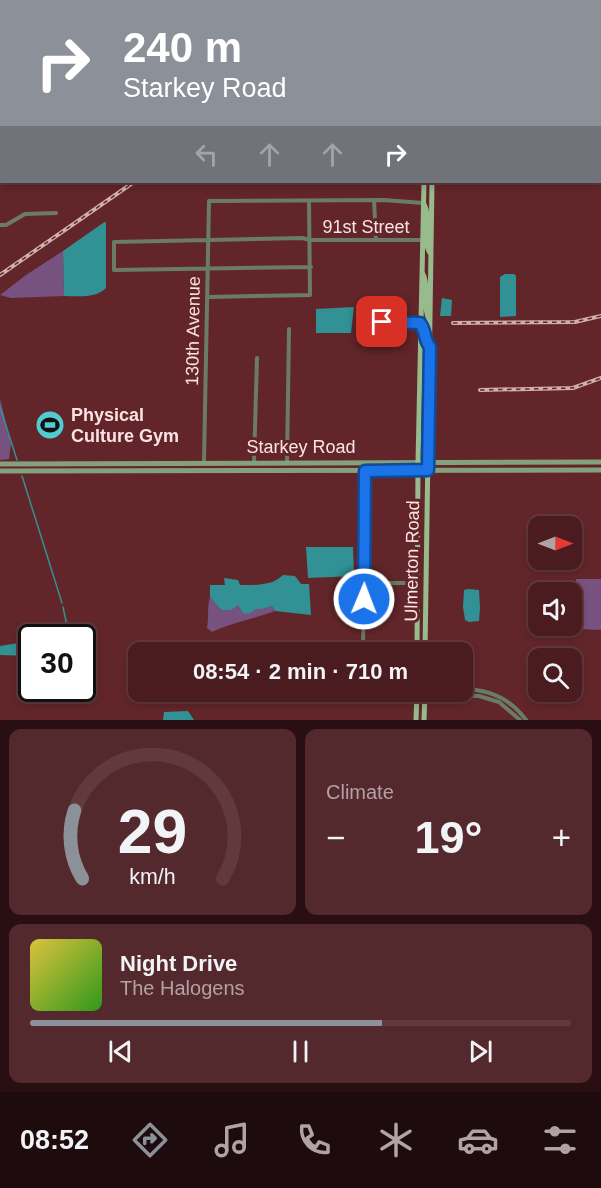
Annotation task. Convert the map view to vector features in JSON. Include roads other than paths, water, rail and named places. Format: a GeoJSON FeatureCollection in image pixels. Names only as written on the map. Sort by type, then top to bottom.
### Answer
{"type":"FeatureCollection","features":[{"type":"Feature","properties":{"kind":"main road","name":"Ulmerton Road"},"geometry":{"type":"LineString","coordinates":[[417,642],[420,323],[424,183]]}},
{"type":"Feature","properties":{"kind":"main road","name":"Ulmerton Road"},"geometry":{"type":"LineString","coordinates":[[425,642],[432,183]]}},
{"type":"Feature","properties":{"kind":"main road"},"geometry":{"type":"LineString","coordinates":[[423,202],[427,212],[426,247],[431,254]]}},
{"type":"Feature","properties":{"kind":"main road"},"geometry":{"type":"LineString","coordinates":[[422,271],[426,280],[426,312],[430,322]]}},
{"type":"Feature","properties":{"kind":"main road"},"geometry":{"type":"LineString","coordinates":[[420,323],[425,332],[426,343],[430,347]]}},
{"type":"Feature","properties":{"kind":"main road"},"geometry":{"type":"LineString","coordinates":[[173,470],[195,468],[204,462],[212,470]]}},
{"type":"Feature","properties":{"kind":"main road"},"geometry":{"type":"LineString","coordinates":[[307,471],[319,462]]}},
{"type":"Feature","properties":{"kind":"main road","name":"Starkey Road"},"geometry":{"type":"LineString","coordinates":[[0,464],[601,462]]}},
{"type":"Feature","properties":{"kind":"main road","name":"Starkey Road"},"geometry":{"type":"LineString","coordinates":[[0,471],[601,470]]}},
{"type":"Feature","properties":{"kind":"main road"},"geometry":{"type":"LineString","coordinates":[[416,720],[417,702]]}},
{"type":"Feature","properties":{"kind":"main road"},"geometry":{"type":"LineString","coordinates":[[424,720],[425,702]]}},
{"type":"Feature","properties":{"kind":"street"},"geometry":{"type":"LineString","coordinates":[[374,200],[376,240]]}},
{"type":"Feature","properties":{"kind":"street","name":"130th Avenue"},"geometry":{"type":"LineString","coordinates":[[204,462],[209,201],[309,201]]}},
{"type":"Feature","properties":{"kind":"street"},"geometry":{"type":"LineString","coordinates":[[208,297],[310,295],[309,201],[423,202]]}},
{"type":"Feature","properties":{"kind":"street"},"geometry":{"type":"LineString","coordinates":[[0,225],[6,225],[25,214],[56,213]]}},
{"type":"Feature","properties":{"kind":"street","name":"91st Street"},"geometry":{"type":"LineString","coordinates":[[208,269],[114,270],[114,242],[208,241],[228,238],[423,240]]}},
{"type":"Feature","properties":{"kind":"street"},"geometry":{"type":"LineString","coordinates":[[208,269],[311,267]]}},
{"type":"Feature","properties":{"kind":"street"},"geometry":{"type":"LineString","coordinates":[[359,340],[362,330],[372,323],[420,323]]}},
{"type":"Feature","properties":{"kind":"street"},"geometry":{"type":"LineString","coordinates":[[287,462],[289,329]]}},
{"type":"Feature","properties":{"kind":"street"},"geometry":{"type":"LineString","coordinates":[[254,462],[257,358]]}},
{"type":"Feature","properties":{"kind":"street"},"geometry":{"type":"LineString","coordinates":[[363,642],[365,471]]}},
{"type":"Feature","properties":{"kind":"street"},"geometry":{"type":"LineString","coordinates":[[364,583],[417,583]]}},
{"type":"Feature","properties":{"kind":"street"},"geometry":{"type":"LineString","coordinates":[[473,690],[498,696],[516,707],[526,720]]}},
{"type":"Feature","properties":{"kind":"street"},"geometry":{"type":"LineString","coordinates":[[473,695],[490,699],[504,706],[520,720]]}},
{"type":"Feature","properties":{"kind":"water"},"geometry":{"type":"Polygon","coordinates":[[[106,222],[106,288],[92,295],[64,296],[63,251],[106,222]]]}},
{"type":"Feature","properties":{"kind":"water"},"geometry":{"type":"Polygon","coordinates":[[[505,274],[516,276],[516,316],[500,317],[500,277],[505,274]]]}},
{"type":"Feature","properties":{"kind":"water"},"geometry":{"type":"Polygon","coordinates":[[[442,298],[452,300],[451,316],[440,316],[442,298]]]}},
{"type":"Feature","properties":{"kind":"water"},"geometry":{"type":"Polygon","coordinates":[[[354,307],[351,333],[316,333],[316,309],[354,307]]]}},
{"type":"Feature","properties":{"kind":"water"},"geometry":{"type":"Polygon","coordinates":[[[306,547],[353,547],[354,576],[308,578],[306,547]]]}},
{"type":"Feature","properties":{"kind":"water"},"geometry":{"type":"Polygon","coordinates":[[[283,575],[295,576],[301,584],[309,584],[311,615],[275,611],[272,606],[244,614],[238,605],[232,610],[221,610],[210,597],[210,585],[225,585],[224,578],[238,580],[240,585],[257,585],[269,583],[283,575]]]}},
{"type":"Feature","properties":{"kind":"water"},"geometry":{"type":"Polygon","coordinates":[[[464,590],[479,590],[479,621],[465,620],[464,590]]]}},
{"type":"Feature","properties":{"kind":"water"},"geometry":{"type":"Polygon","coordinates":[[[18,643],[18,656],[0,655],[0,646],[18,643]]]}},
{"type":"Feature","properties":{"kind":"water"},"geometry":{"type":"Polygon","coordinates":[[[188,711],[194,720],[163,720],[164,712],[188,711]]]}},
{"type":"Feature","properties":{"kind":"waterway"},"geometry":{"type":"LineString","coordinates":[[0,407],[17,460]]}},
{"type":"Feature","properties":{"kind":"waterway"},"geometry":{"type":"LineString","coordinates":[[22,476],[62,603]]}},
{"type":"Feature","properties":{"kind":"waterway"},"geometry":{"type":"LineString","coordinates":[[63,607],[67,624]]}},
{"type":"Feature","properties":{"kind":"railway"},"geometry":{"type":"LineString","coordinates":[[0,275],[133,183]]}},
{"type":"Feature","properties":{"kind":"railway"},"geometry":{"type":"LineString","coordinates":[[453,323],[575,322],[601,316]]}},
{"type":"Feature","properties":{"kind":"railway"},"geometry":{"type":"LineString","coordinates":[[480,390],[573,388],[601,378]]}},
{"type":"Feature","properties":{"kind":"place","name":"Physical Culture Gym"},"geometry":{"type":"Point","coordinates":[50,425]}}]}
